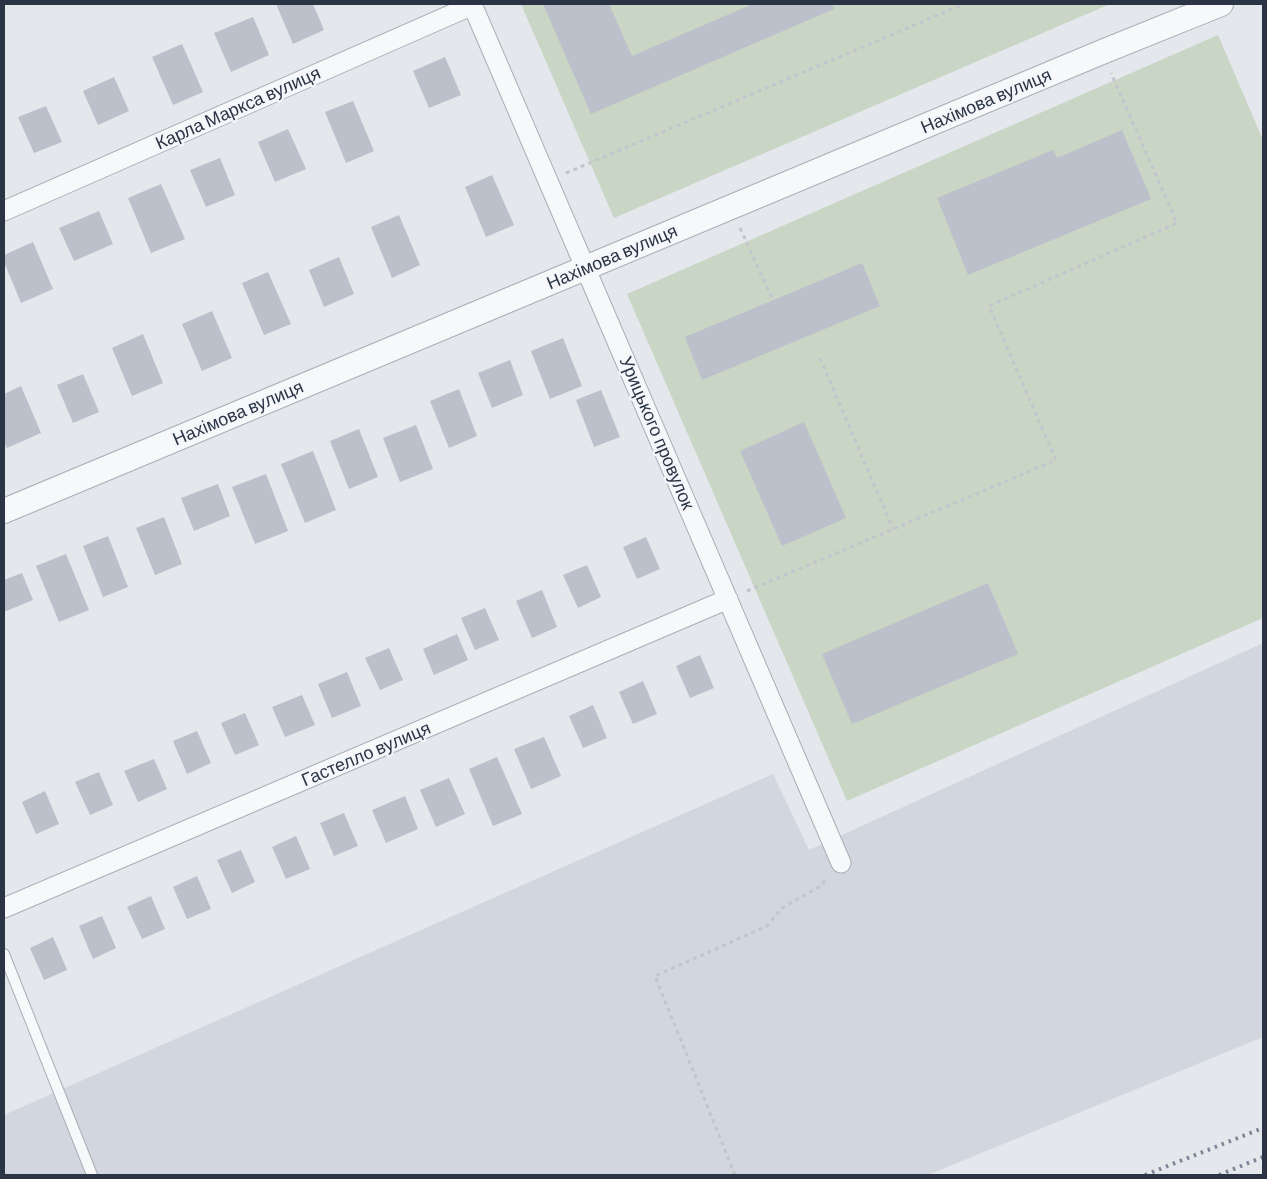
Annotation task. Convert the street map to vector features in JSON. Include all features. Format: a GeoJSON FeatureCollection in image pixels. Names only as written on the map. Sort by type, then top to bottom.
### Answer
{"type":"FeatureCollection","features":[{"type":"Feature","properties":{"kind":"street","name":"Урицького провулок"},"geometry":{"type":"LineString","coordinates":[[473,4],[841,863]]}},
{"type":"Feature","properties":{"kind":"street","name":"Карла Маркса вулиця"},"geometry":{"type":"LineString","coordinates":[[4,211],[473,4]]}},
{"type":"Feature","properties":{"kind":"street","name":"Нахімова вулиця"},"geometry":{"type":"LineString","coordinates":[[4,511],[1221,4]]}},
{"type":"Feature","properties":{"kind":"street","name":"Гастелло вулиця"},"geometry":{"type":"LineString","coordinates":[[4,908],[728,599]]}},
{"type":"Feature","properties":{"kind":"lane"},"geometry":{"type":"LineString","coordinates":[[4,954],[92,1175]]}},
{"type":"Feature","properties":{"kind":"path"},"geometry":{"type":"LineString","coordinates":[[548,180],[964,4]]}},
{"type":"Feature","properties":{"kind":"path"},"geometry":{"type":"LineString","coordinates":[[728,599],[1056,460],[989,306],[1177,223],[1102,52]]}},
{"type":"Feature","properties":{"kind":"path"},"geometry":{"type":"LineString","coordinates":[[730,208],[772,300]]}},
{"type":"Feature","properties":{"kind":"path"},"geometry":{"type":"LineString","coordinates":[[820,358],[893,530]]}},
{"type":"Feature","properties":{"kind":"path"},"geometry":{"type":"LineString","coordinates":[[735,1175],[654,976],[767,926],[782,908],[820,886],[841,863]]}},
{"type":"Feature","properties":{"kind":"shaded area"},"geometry":{"type":"Polygon","coordinates":[[[1263,643],[1263,1037],[928,1175],[4,1175],[4,1115],[773,774],[809,850],[1263,643]]]}},
{"type":"Feature","properties":{"kind":"green space"},"geometry":{"type":"Polygon","coordinates":[[[521,4],[1110,4],[614,218],[521,4]]]}},
{"type":"Feature","properties":{"kind":"green space"},"geometry":{"type":"Polygon","coordinates":[[[1218,35],[1263,140],[1263,618],[847,801],[627,294],[1218,35]]]}},
{"type":"Feature","properties":{"kind":"building"},"geometry":{"type":"Polygon","coordinates":[[[276,4],[313,4],[324,30],[293,44],[276,4]]]}},
{"type":"Feature","properties":{"kind":"building"},"geometry":{"type":"Polygon","coordinates":[[[543,4],[609,4],[632,56],[753,4],[832,4],[834,9],[591,114],[543,4]]]}},
{"type":"Feature","properties":{"kind":"building"},"geometry":{"type":"Polygon","coordinates":[[[253,17],[269,55],[231,72],[214,33],[253,17]]]}},
{"type":"Feature","properties":{"kind":"building"},"geometry":{"type":"Polygon","coordinates":[[[182,44],[203,92],[173,105],[152,57],[182,44]]]}},
{"type":"Feature","properties":{"kind":"building"},"geometry":{"type":"Polygon","coordinates":[[[445,57],[461,95],[429,108],[413,71],[445,57]]]}},
{"type":"Feature","properties":{"kind":"building"},"geometry":{"type":"Polygon","coordinates":[[[114,77],[129,111],[98,125],[83,91],[114,77]]]}},
{"type":"Feature","properties":{"kind":"building"},"geometry":{"type":"Polygon","coordinates":[[[353,101],[374,151],[346,163],[325,112],[353,101]]]}},
{"type":"Feature","properties":{"kind":"building"},"geometry":{"type":"Polygon","coordinates":[[[46,106],[62,142],[34,153],[18,117],[46,106]]]}},
{"type":"Feature","properties":{"kind":"building"},"geometry":{"type":"Polygon","coordinates":[[[288,129],[306,169],[275,182],[258,142],[288,129]]]}},
{"type":"Feature","properties":{"kind":"building"},"geometry":{"type":"Polygon","coordinates":[[[1122,130],[1151,199],[968,275],[937,198],[1053,150],[1057,158],[1122,130]]]}},
{"type":"Feature","properties":{"kind":"building"},"geometry":{"type":"Polygon","coordinates":[[[220,158],[235,195],[206,207],[190,170],[220,158]]]}},
{"type":"Feature","properties":{"kind":"building"},"geometry":{"type":"Polygon","coordinates":[[[492,175],[514,225],[486,237],[465,187],[492,175]]]}},
{"type":"Feature","properties":{"kind":"building"},"geometry":{"type":"Polygon","coordinates":[[[161,184],[185,239],[151,253],[128,198],[161,184]]]}},
{"type":"Feature","properties":{"kind":"building"},"geometry":{"type":"Polygon","coordinates":[[[99,211],[113,244],[74,261],[59,228],[99,211]]]}},
{"type":"Feature","properties":{"kind":"building"},"geometry":{"type":"Polygon","coordinates":[[[399,215],[420,265],[392,278],[371,227],[399,215]]]}},
{"type":"Feature","properties":{"kind":"building"},"geometry":{"type":"Polygon","coordinates":[[[33,242],[53,289],[21,303],[4,262],[4,255],[33,242]]]}},
{"type":"Feature","properties":{"kind":"building"},"geometry":{"type":"Polygon","coordinates":[[[339,257],[354,294],[324,307],[309,270],[339,257]]]}},
{"type":"Feature","properties":{"kind":"building"},"geometry":{"type":"Polygon","coordinates":[[[862,263],[880,306],[702,380],[685,337],[862,263]]]}},
{"type":"Feature","properties":{"kind":"building"},"geometry":{"type":"Polygon","coordinates":[[[268,272],[291,324],[264,335],[242,283],[268,272]]]}},
{"type":"Feature","properties":{"kind":"building"},"geometry":{"type":"Polygon","coordinates":[[[212,311],[232,358],[202,371],[182,324],[212,311]]]}},
{"type":"Feature","properties":{"kind":"building"},"geometry":{"type":"Polygon","coordinates":[[[143,334],[163,383],[132,396],[112,348],[143,334]]]}},
{"type":"Feature","properties":{"kind":"building"},"geometry":{"type":"Polygon","coordinates":[[[563,338],[582,386],[550,399],[531,351],[563,338]]]}},
{"type":"Feature","properties":{"kind":"building"},"geometry":{"type":"Polygon","coordinates":[[[510,360],[523,395],[492,408],[478,373],[510,360]]]}},
{"type":"Feature","properties":{"kind":"building"},"geometry":{"type":"Polygon","coordinates":[[[83,374],[99,412],[73,423],[57,385],[83,374]]]}},
{"type":"Feature","properties":{"kind":"building"},"geometry":{"type":"Polygon","coordinates":[[[21,386],[41,433],[7,448],[4,442],[4,394],[21,386]]]}},
{"type":"Feature","properties":{"kind":"building"},"geometry":{"type":"Polygon","coordinates":[[[459,389],[477,436],[449,448],[430,401],[459,389]]]}},
{"type":"Feature","properties":{"kind":"building"},"geometry":{"type":"Polygon","coordinates":[[[601,390],[620,437],[594,447],[576,400],[601,390]]]}},
{"type":"Feature","properties":{"kind":"building"},"geometry":{"type":"Polygon","coordinates":[[[804,422],[846,518],[782,546],[740,451],[804,422]]]}},
{"type":"Feature","properties":{"kind":"building"},"geometry":{"type":"Polygon","coordinates":[[[416,425],[433,469],[400,482],[383,438],[416,425]]]}},
{"type":"Feature","properties":{"kind":"building"},"geometry":{"type":"Polygon","coordinates":[[[359,429],[378,477],[349,489],[330,441],[359,429]]]}},
{"type":"Feature","properties":{"kind":"building"},"geometry":{"type":"Polygon","coordinates":[[[313,451],[336,510],[305,523],[281,464],[313,451]]]}},
{"type":"Feature","properties":{"kind":"building"},"geometry":{"type":"Polygon","coordinates":[[[266,474],[288,531],[255,544],[232,487],[266,474]]]}},
{"type":"Feature","properties":{"kind":"building"},"geometry":{"type":"Polygon","coordinates":[[[218,484],[230,516],[194,531],[181,498],[218,484]]]}},
{"type":"Feature","properties":{"kind":"building"},"geometry":{"type":"Polygon","coordinates":[[[164,517],[182,564],[155,575],[136,528],[164,517]]]}},
{"type":"Feature","properties":{"kind":"building"},"geometry":{"type":"Polygon","coordinates":[[[108,536],[128,587],[103,597],[83,546],[108,536]]]}},
{"type":"Feature","properties":{"kind":"building"},"geometry":{"type":"Polygon","coordinates":[[[646,537],[660,569],[637,579],[623,547],[646,537]]]}},
{"type":"Feature","properties":{"kind":"building"},"geometry":{"type":"Polygon","coordinates":[[[66,554],[89,610],[59,622],[36,566],[66,554]]]}},
{"type":"Feature","properties":{"kind":"building"},"geometry":{"type":"Polygon","coordinates":[[[587,565],[601,597],[578,608],[563,575],[587,565]]]}},
{"type":"Feature","properties":{"kind":"building"},"geometry":{"type":"Polygon","coordinates":[[[22,573],[33,600],[4,612],[4,580],[22,573]]]}},
{"type":"Feature","properties":{"kind":"building"},"geometry":{"type":"Polygon","coordinates":[[[988,583],[1018,654],[852,724],[822,654],[988,583]]]}},
{"type":"Feature","properties":{"kind":"building"},"geometry":{"type":"Polygon","coordinates":[[[542,590],[557,627],[532,638],[516,601],[542,590]]]}},
{"type":"Feature","properties":{"kind":"building"},"geometry":{"type":"Polygon","coordinates":[[[485,608],[499,640],[475,650],[461,618],[485,608]]]}},
{"type":"Feature","properties":{"kind":"building"},"geometry":{"type":"Polygon","coordinates":[[[457,634],[468,660],[434,675],[423,649],[457,634]]]}},
{"type":"Feature","properties":{"kind":"building"},"geometry":{"type":"Polygon","coordinates":[[[389,648],[403,680],[380,690],[365,658],[389,648]]]}},
{"type":"Feature","properties":{"kind":"building"},"geometry":{"type":"Polygon","coordinates":[[[700,655],[714,688],[690,698],[676,666],[700,655]]]}},
{"type":"Feature","properties":{"kind":"building"},"geometry":{"type":"Polygon","coordinates":[[[347,672],[361,706],[332,718],[318,684],[347,672]]]}},
{"type":"Feature","properties":{"kind":"building"},"geometry":{"type":"Polygon","coordinates":[[[643,681],[657,714],[633,724],[619,692],[643,681]]]}},
{"type":"Feature","properties":{"kind":"building"},"geometry":{"type":"Polygon","coordinates":[[[302,695],[315,725],[285,737],[272,707],[302,695]]]}},
{"type":"Feature","properties":{"kind":"building"},"geometry":{"type":"Polygon","coordinates":[[[593,705],[607,738],[583,748],[569,716],[593,705]]]}},
{"type":"Feature","properties":{"kind":"building"},"geometry":{"type":"Polygon","coordinates":[[[245,713],[259,745],[235,755],[221,723],[245,713]]]}},
{"type":"Feature","properties":{"kind":"building"},"geometry":{"type":"Polygon","coordinates":[[[197,731],[211,763],[187,774],[173,741],[197,731]]]}},
{"type":"Feature","properties":{"kind":"building"},"geometry":{"type":"Polygon","coordinates":[[[544,737],[561,776],[531,789],[514,749],[544,737]]]}},
{"type":"Feature","properties":{"kind":"building"},"geometry":{"type":"Polygon","coordinates":[[[497,757],[522,814],[493,826],[469,769],[497,757]]]}},
{"type":"Feature","properties":{"kind":"building"},"geometry":{"type":"Polygon","coordinates":[[[154,759],[167,789],[138,802],[124,771],[154,759]]]}},
{"type":"Feature","properties":{"kind":"building"},"geometry":{"type":"Polygon","coordinates":[[[99,772],[113,805],[90,815],[75,782],[99,772]]]}},
{"type":"Feature","properties":{"kind":"building"},"geometry":{"type":"Polygon","coordinates":[[[449,778],[465,814],[436,827],[420,790],[449,778]]]}},
{"type":"Feature","properties":{"kind":"building"},"geometry":{"type":"Polygon","coordinates":[[[45,791],[59,824],[36,834],[22,802],[45,791]]]}},
{"type":"Feature","properties":{"kind":"building"},"geometry":{"type":"Polygon","coordinates":[[[405,796],[418,829],[386,843],[372,810],[405,796]]]}},
{"type":"Feature","properties":{"kind":"building"},"geometry":{"type":"Polygon","coordinates":[[[344,813],[358,846],[334,856],[320,823],[344,813]]]}},
{"type":"Feature","properties":{"kind":"building"},"geometry":{"type":"Polygon","coordinates":[[[296,836],[310,869],[286,879],[272,847],[296,836]]]}},
{"type":"Feature","properties":{"kind":"building"},"geometry":{"type":"Polygon","coordinates":[[[241,850],[255,882],[232,893],[217,860],[241,850]]]}},
{"type":"Feature","properties":{"kind":"building"},"geometry":{"type":"Polygon","coordinates":[[[197,876],[211,909],[187,919],[173,887],[197,876]]]}},
{"type":"Feature","properties":{"kind":"building"},"geometry":{"type":"Polygon","coordinates":[[[151,896],[165,929],[142,939],[127,907],[151,896]]]}},
{"type":"Feature","properties":{"kind":"building"},"geometry":{"type":"Polygon","coordinates":[[[102,916],[116,948],[93,959],[79,926],[102,916]]]}},
{"type":"Feature","properties":{"kind":"building"},"geometry":{"type":"Polygon","coordinates":[[[53,937],[67,970],[44,980],[30,948],[53,937]]]}},
{"type":"Feature","properties":{"kind":"railway"},"geometry":{"type":"LineString","coordinates":[[1145,1175],[1263,1128]]}},
{"type":"Feature","properties":{"kind":"railway"},"geometry":{"type":"LineString","coordinates":[[1219,1175],[1263,1157]]}}]}
